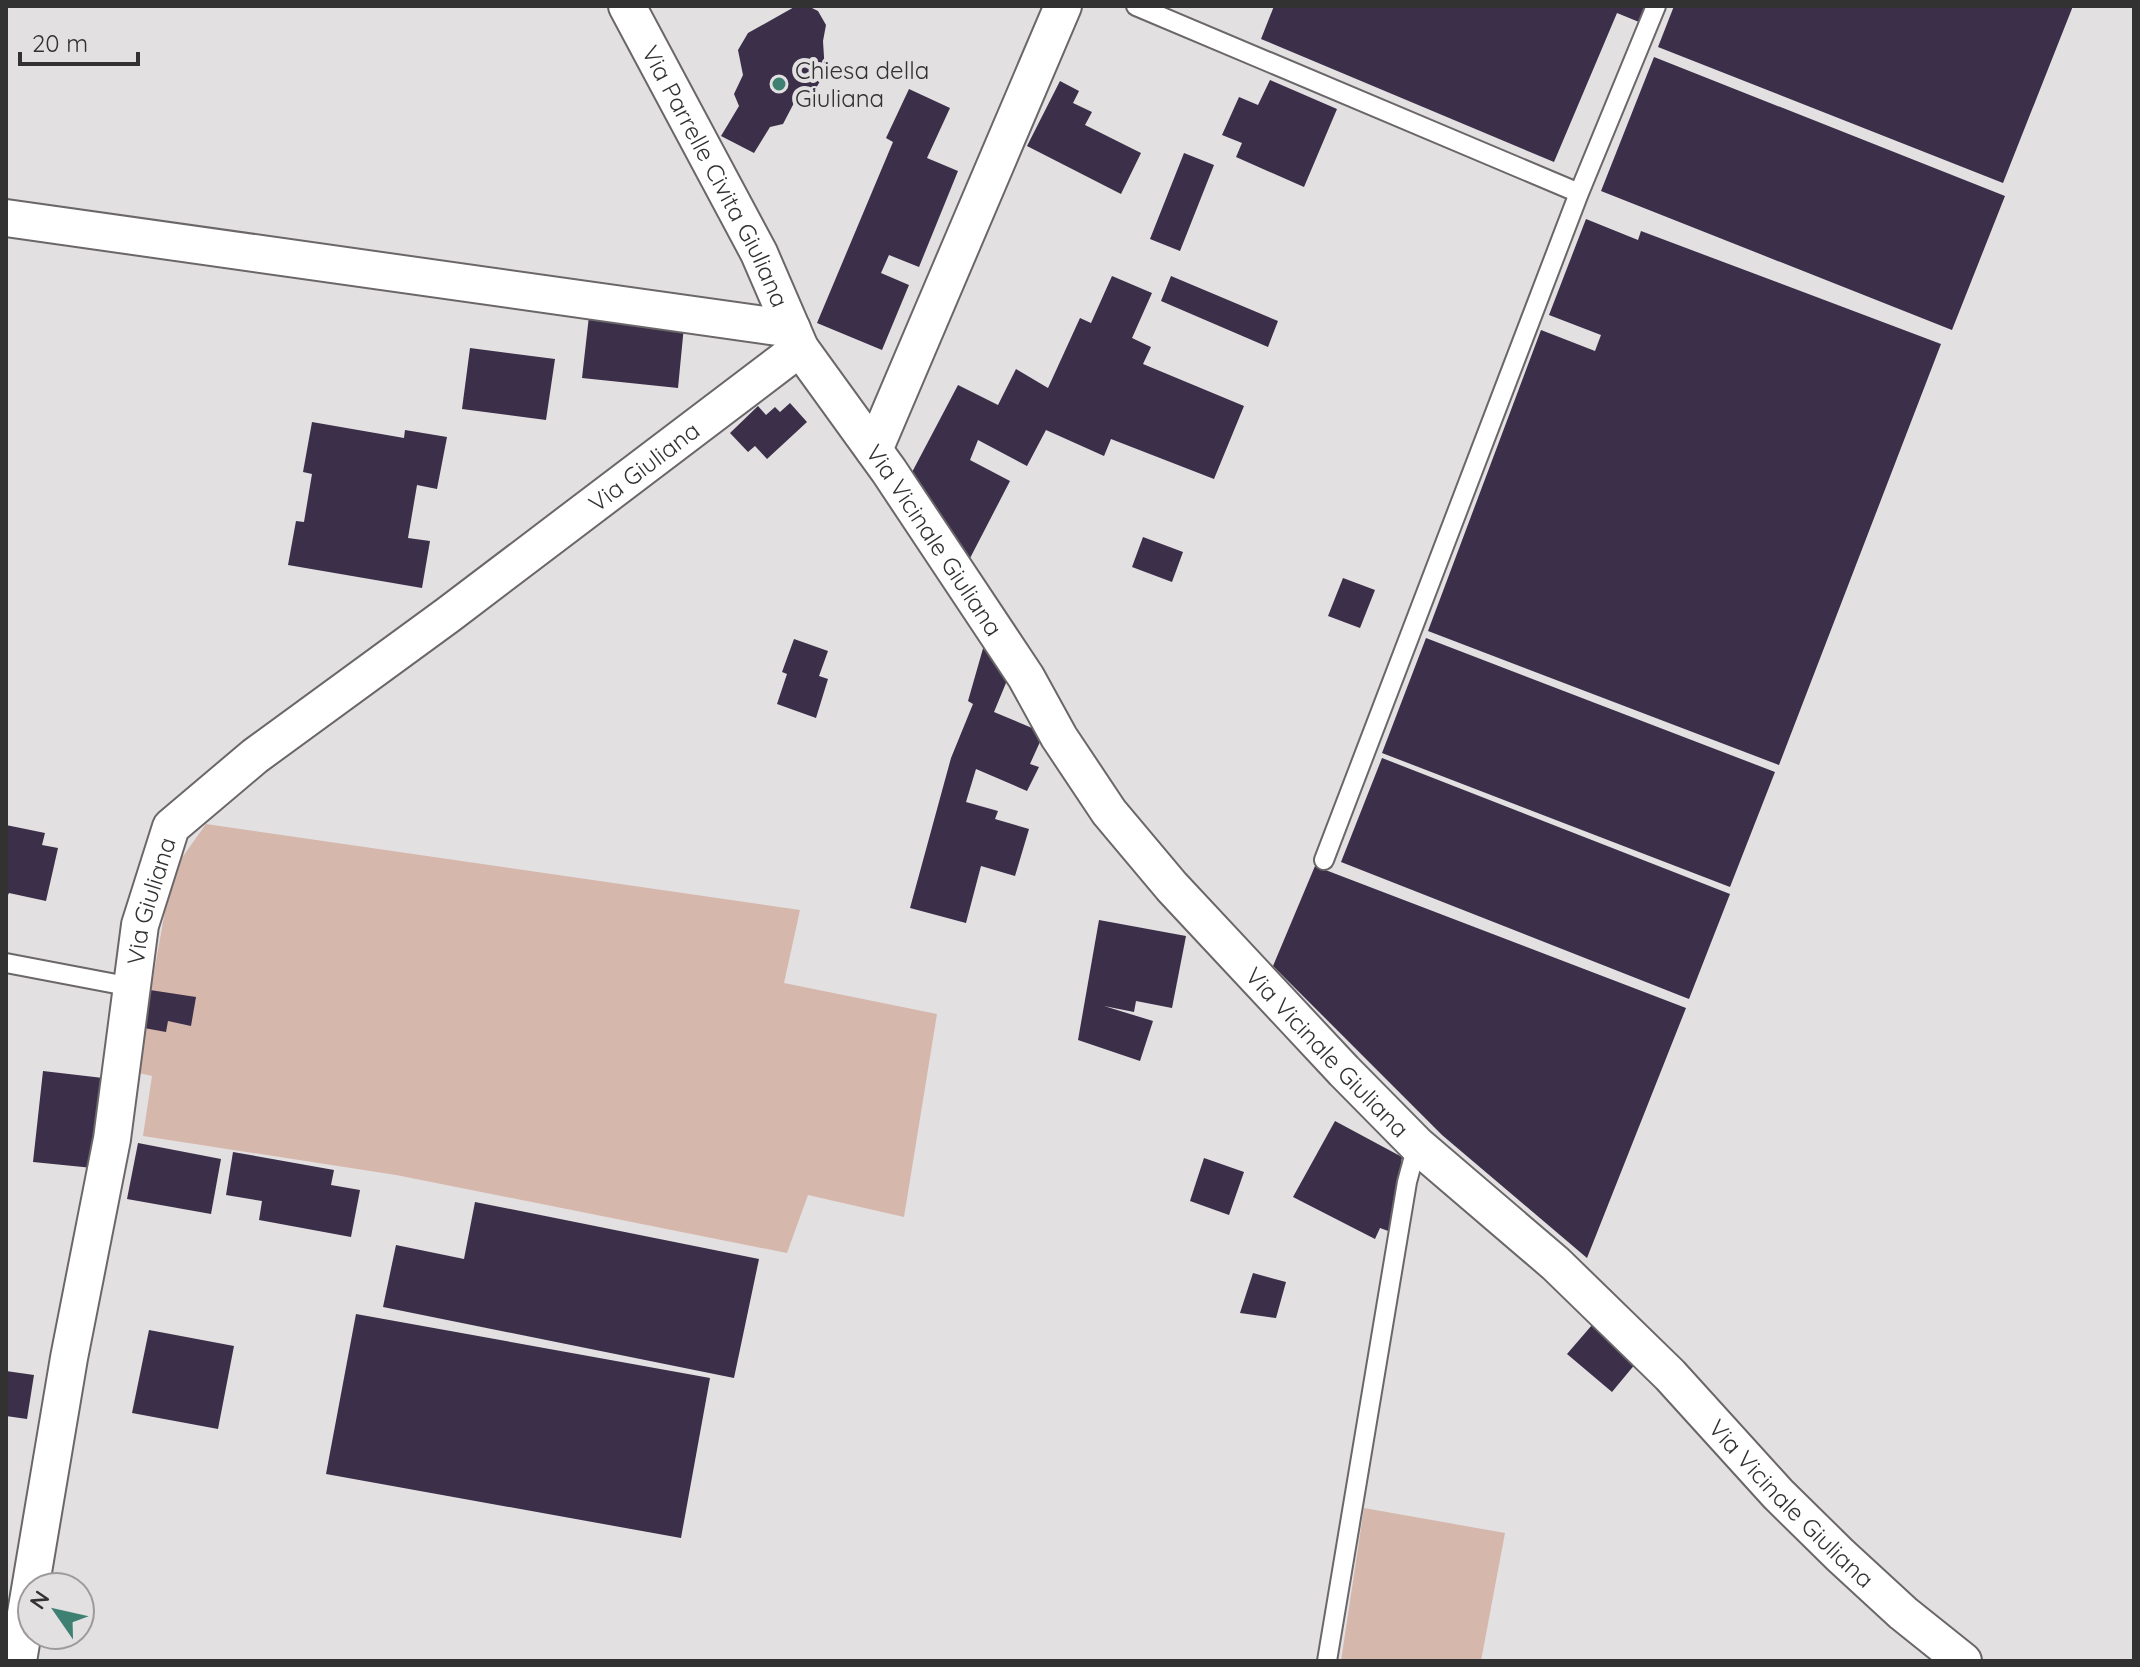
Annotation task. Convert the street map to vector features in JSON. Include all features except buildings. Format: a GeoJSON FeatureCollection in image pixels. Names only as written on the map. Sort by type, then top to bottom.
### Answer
{"type":"FeatureCollection","features":[{"type":"Feature","properties":{"kind":"street","name":"Via Parrelle Civita Giuliana"},"geometry":{"type":"LineString","coordinates":[[627,6],[759,253],[796,339]]}},
{"type":"Feature","properties":{"kind":"street"},"geometry":{"type":"LineString","coordinates":[[874,450],[1063,6]]}},
{"type":"Feature","properties":{"kind":"street"},"geometry":{"type":"LineString","coordinates":[[6,218],[796,339]]}},
{"type":"Feature","properties":{"kind":"street","name":"Via Vicinale Giuliana"},"geometry":{"type":"LineString","coordinates":[[796,339],[1026,677],[1059,737],[1109,812],[1183,899],[1417,1145],[1556,1264],[1670,1375],[1778,1494],[1840,1555],[1903,1613],[1963,1661]]}},
{"type":"Feature","properties":{"kind":"street","name":"Via Giuliana"},"geometry":{"type":"LineString","coordinates":[[18,1661],[69,1358],[112,1139],[140,925],[171,827],[255,756],[448,615],[796,339]]}},
{"type":"Feature","properties":{"kind":"lane"},"geometry":{"type":"LineString","coordinates":[[1136,6],[1579,193]]}},
{"type":"Feature","properties":{"kind":"lane"},"geometry":{"type":"LineString","coordinates":[[1324,860],[1579,193],[1656,6]]}},
{"type":"Feature","properties":{"kind":"lane"},"geometry":{"type":"LineString","coordinates":[[6,963],[132,987]]}},
{"type":"Feature","properties":{"kind":"lane"},"geometry":{"type":"LineString","coordinates":[[1327,1661],[1407,1182],[1417,1145]]}},
{"type":"Feature","properties":{"kind":"shaded area"},"geometry":{"type":"Polygon","coordinates":[[[206,824],[800,910],[784,983],[937,1014],[904,1217],[808,1195],[787,1253],[396,1175],[143,1136],[152,1076],[139,1073],[165,911],[181,859],[206,824]]]}},
{"type":"Feature","properties":{"kind":"shaded area"},"geometry":{"type":"Polygon","coordinates":[[[1364,1508],[1505,1533],[1481,1661],[1341,1661],[1364,1508]]]}},
{"type":"Feature","properties":{"kind":"place","name":"Chiesa della Giuliana"},"geometry":{"type":"Point","coordinates":[779,84]}}]}
